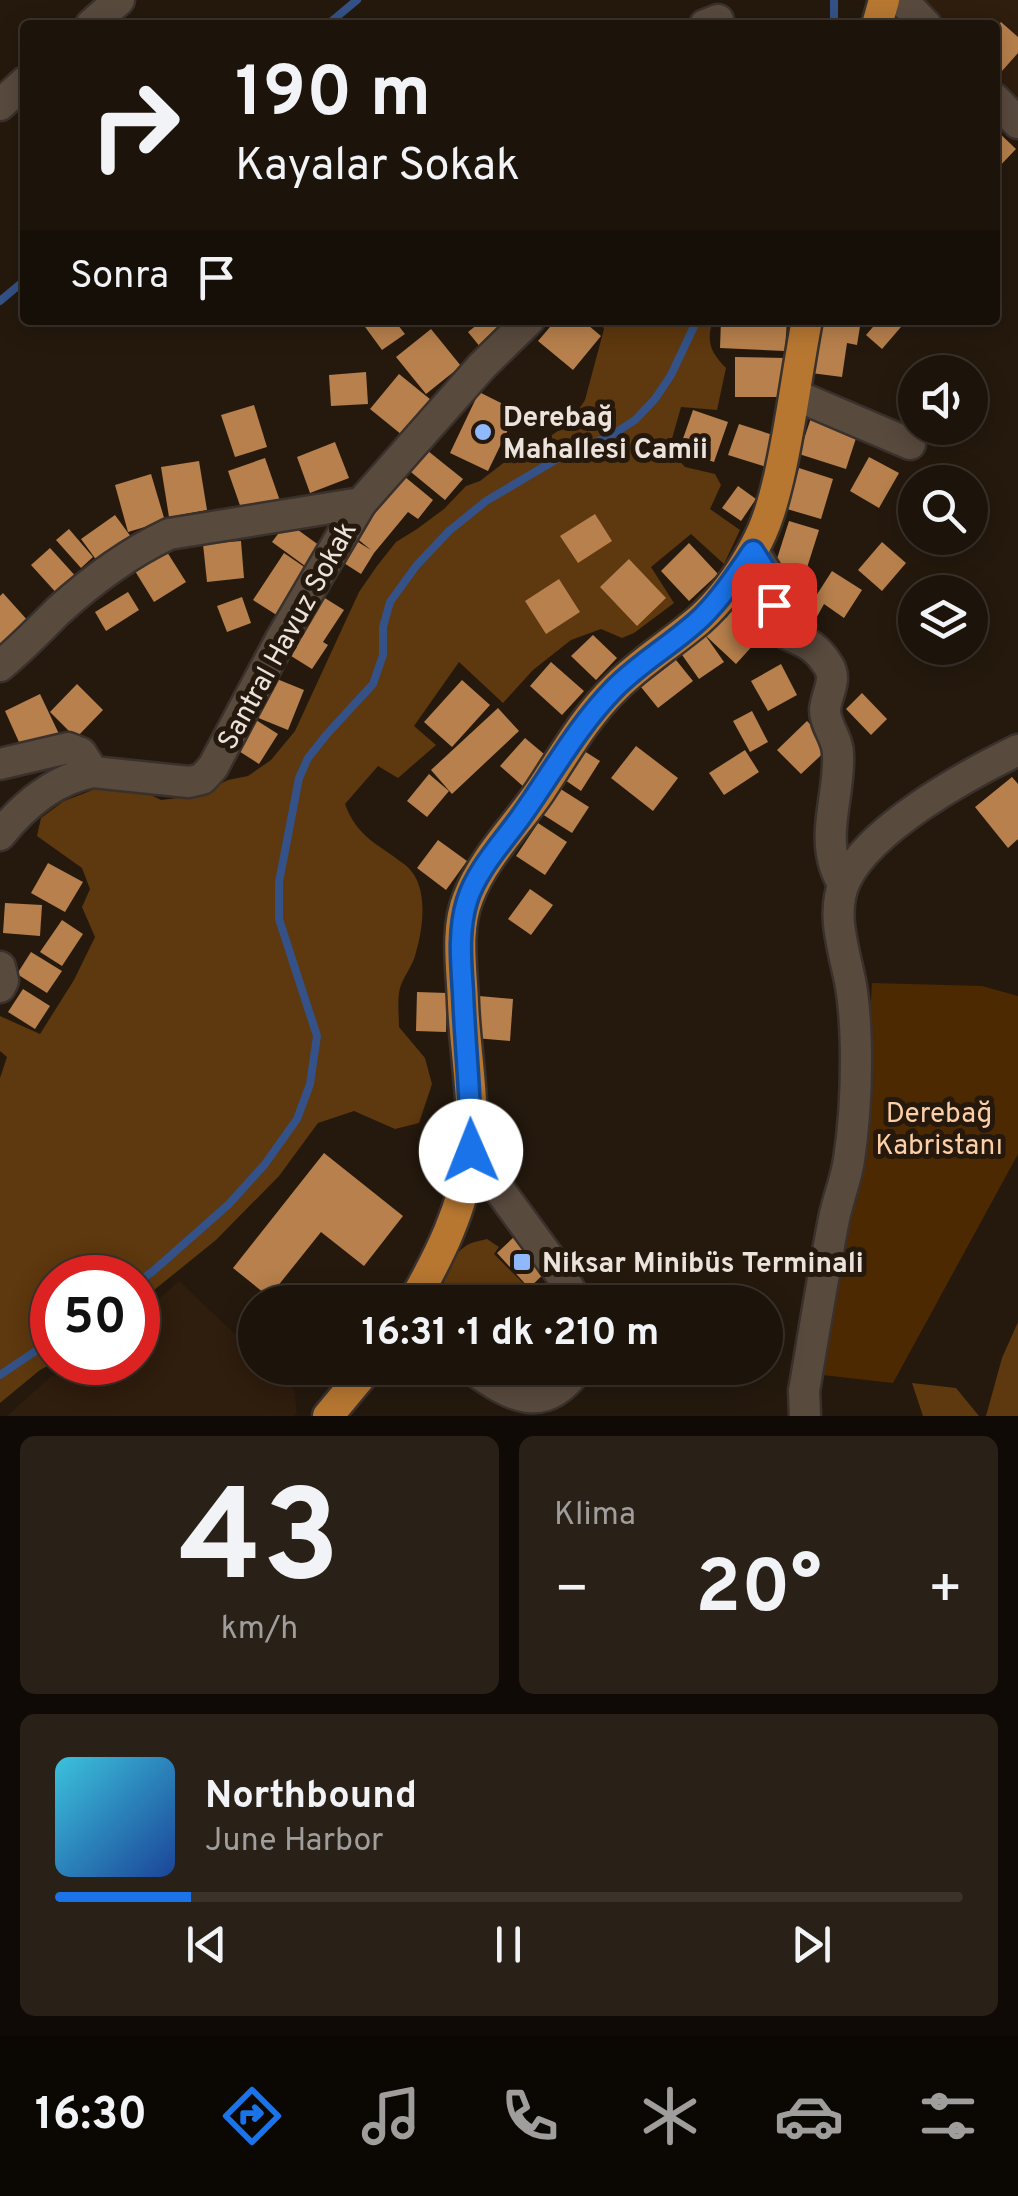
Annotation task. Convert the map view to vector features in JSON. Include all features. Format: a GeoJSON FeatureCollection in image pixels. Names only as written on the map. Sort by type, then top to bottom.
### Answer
{"type":"FeatureCollection","features":[{"type":"Feature","properties":{"kind":"main road"},"geometry":{"type":"LineString","coordinates":[[422,1285],[464,1194],[471,1151],[461,951],[467,898],[590,716],[638,667],[700,618],[753,551],[768,520],[806,325]]}},
{"type":"Feature","properties":{"kind":"main road"},"geometry":{"type":"LineString","coordinates":[[328,1416],[354,1385]]}},
{"type":"Feature","properties":{"kind":"street"},"geometry":{"type":"LineString","coordinates":[[97,20],[119,0]]}},
{"type":"Feature","properties":{"kind":"street"},"geometry":{"type":"LineString","coordinates":[[902,0],[921,20]]}},
{"type":"Feature","properties":{"kind":"street"},"geometry":{"type":"LineString","coordinates":[[0,106],[20,87]]}},
{"type":"Feature","properties":{"kind":"street"},"geometry":{"type":"LineString","coordinates":[[1000,104],[1018,123]]}},
{"type":"Feature","properties":{"kind":"street"},"geometry":{"type":"LineString","coordinates":[[0,666],[62,608],[118,564],[169,534],[360,502],[524,325]]}},
{"type":"Feature","properties":{"kind":"street"},"geometry":{"type":"LineString","coordinates":[[795,395],[898,439]]}},
{"type":"Feature","properties":{"kind":"street","name":"Santral Havuz Sokak"},"geometry":{"type":"LineString","coordinates":[[0,835],[48,789],[82,774],[188,782],[202,779],[213,767],[360,502]]}},
{"type":"Feature","properties":{"kind":"street"},"geometry":{"type":"LineString","coordinates":[[753,551],[776,595],[773,624],[817,649],[832,672],[825,713],[838,760],[830,839],[843,885]]}},
{"type":"Feature","properties":{"kind":"street"},"geometry":{"type":"LineString","coordinates":[[0,764],[68,748],[81,753],[92,772]]}},
{"type":"Feature","properties":{"kind":"street"},"geometry":{"type":"LineString","coordinates":[[805,1416],[804,1391],[855,1118],[852,990],[838,909],[843,885],[866,850],[892,826],[1018,750]]}},
{"type":"Feature","properties":{"kind":"street"},"geometry":{"type":"LineString","coordinates":[[0,967],[0,987]]}},
{"type":"Feature","properties":{"kind":"street"},"geometry":{"type":"LineString","coordinates":[[471,1151],[567,1285]]}},
{"type":"Feature","properties":{"kind":"street"},"geometry":{"type":"LineString","coordinates":[[495,1385],[516,1397],[532,1398],[550,1397],[567,1385]]}},
{"type":"Feature","properties":{"kind":"shaded area"},"geometry":{"type":"Polygon","coordinates":[[[925,0],[1018,0],[1018,104],[1000,84],[1000,20],[943,20],[925,0]]]}},
{"type":"Feature","properties":{"kind":"shaded area"},"geometry":{"type":"Polygon","coordinates":[[[602,325],[712,325],[711,346],[726,368],[717,410],[681,407],[669,449],[685,467],[715,474],[721,485],[710,509],[740,530],[724,564],[691,534],[651,567],[674,603],[622,638],[601,629],[571,640],[533,670],[503,703],[459,662],[414,726],[436,745],[398,778],[378,766],[345,804],[362,832],[413,873],[421,895],[420,935],[398,1002],[399,1027],[425,1058],[432,1084],[419,1123],[395,1129],[354,1111],[318,1123],[279,1176],[216,1240],[160,1285],[160,1255],[30,1255],[30,1378],[0,1403],[0,1078],[7,1057],[0,1051],[0,1016],[40,1034],[95,937],[82,907],[90,889],[82,868],[37,836],[41,818],[64,801],[98,788],[137,788],[161,800],[196,796],[228,780],[248,776],[271,760],[295,731],[359,592],[396,542],[444,509],[466,486],[570,423],[585,400],[602,325]]]}},
{"type":"Feature","properties":{"kind":"shaded area"},"geometry":{"type":"Polygon","coordinates":[[[487,1239],[499,1247],[494,1254],[525,1285],[444,1285],[453,1259],[475,1242],[487,1239]]]}},
{"type":"Feature","properties":{"kind":"shaded area"},"geometry":{"type":"Polygon","coordinates":[[[179,1281],[238,1337],[238,1385],[289,1385],[294,1390],[297,1413],[7,1416],[41,1385],[160,1385],[160,1298],[179,1281]]]}},
{"type":"Feature","properties":{"kind":"shaded area"},"geometry":{"type":"Polygon","coordinates":[[[1018,1322],[1018,1416],[986,1416],[1002,1358],[1018,1322]]]}},
{"type":"Feature","properties":{"kind":"shaded area"},"geometry":{"type":"Polygon","coordinates":[[[912,1383],[956,1388],[979,1416],[923,1416],[912,1383]]]}},
{"type":"Feature","properties":{"kind":"green space","name":"Derebağ Kabristanı"},"geometry":{"type":"Polygon","coordinates":[[[872,983],[982,986],[1018,996],[1018,1154],[893,1383],[814,1374],[868,1052],[872,983]]]}},
{"type":"Feature","properties":{"kind":"building"},"geometry":{"type":"Polygon","coordinates":[[[1000,23],[1018,37],[1018,53],[1002,71],[1000,69],[1000,23]]]}},
{"type":"Feature","properties":{"kind":"building"},"geometry":{"type":"Polygon","coordinates":[[[1000,134],[1016,149],[1000,166],[1000,134]]]}},
{"type":"Feature","properties":{"kind":"building"},"geometry":{"type":"Polygon","coordinates":[[[364,325],[398,325],[405,334],[382,350],[364,325]]]}},
{"type":"Feature","properties":{"kind":"building"},"geometry":{"type":"Polygon","coordinates":[[[477,325],[503,325],[481,348],[468,332],[477,325]]]}},
{"type":"Feature","properties":{"kind":"building"},"geometry":{"type":"Polygon","coordinates":[[[552,325],[588,325],[601,336],[573,370],[538,341],[552,325]]]}},
{"type":"Feature","properties":{"kind":"building"},"geometry":{"type":"Polygon","coordinates":[[[721,325],[787,325],[785,351],[720,348],[721,325]]]}},
{"type":"Feature","properties":{"kind":"building"},"geometry":{"type":"Polygon","coordinates":[[[816,325],[860,325],[857,345],[847,343],[842,377],[811,373],[816,325]]]}},
{"type":"Feature","properties":{"kind":"building"},"geometry":{"type":"Polygon","coordinates":[[[875,325],[903,325],[882,349],[866,335],[875,325]]]}},
{"type":"Feature","properties":{"kind":"building"},"geometry":{"type":"Polygon","coordinates":[[[431,329],[461,366],[426,394],[396,357],[431,329]]]}},
{"type":"Feature","properties":{"kind":"building"},"geometry":{"type":"Polygon","coordinates":[[[735,357],[785,358],[784,397],[735,397],[735,357]]]}},
{"type":"Feature","properties":{"kind":"building"},"geometry":{"type":"Polygon","coordinates":[[[366,372],[368,404],[331,406],[329,375],[366,372]]]}},
{"type":"Feature","properties":{"kind":"building"},"geometry":{"type":"Polygon","coordinates":[[[399,374],[436,404],[407,439],[370,409],[399,374]]]}},
{"type":"Feature","properties":{"kind":"building","name":"Derebağ Mahallesi Camii"},"geometry":{"type":"Polygon","coordinates":[[[479,392],[517,411],[488,471],[450,453],[479,392]]]}},
{"type":"Feature","properties":{"kind":"building"},"geometry":{"type":"Polygon","coordinates":[[[254,405],[267,447],[235,457],[221,415],[254,405]]]}},
{"type":"Feature","properties":{"kind":"building"},"geometry":{"type":"Polygon","coordinates":[[[693,410],[728,422],[714,462],[679,450],[693,410]]]}},
{"type":"Feature","properties":{"kind":"building"},"geometry":{"type":"Polygon","coordinates":[[[811,418],[858,432],[846,469],[799,454],[811,418]]]}},
{"type":"Feature","properties":{"kind":"building"},"geometry":{"type":"Polygon","coordinates":[[[739,424],[776,436],[766,467],[728,455],[739,424]]]}},
{"type":"Feature","properties":{"kind":"building"},"geometry":{"type":"Polygon","coordinates":[[[335,442],[349,478],[310,493],[297,457],[335,442]]]}},
{"type":"Feature","properties":{"kind":"building"},"geometry":{"type":"Polygon","coordinates":[[[423,447],[463,479],[445,500],[406,468],[423,447]]]}},
{"type":"Feature","properties":{"kind":"building"},"geometry":{"type":"Polygon","coordinates":[[[869,457],[898,472],[879,508],[850,491],[869,457]]]}},
{"type":"Feature","properties":{"kind":"building"},"geometry":{"type":"Polygon","coordinates":[[[265,458],[280,501],[243,514],[228,471],[265,458]]]}},
{"type":"Feature","properties":{"kind":"building"},"geometry":{"type":"Polygon","coordinates":[[[199,461],[207,510],[169,517],[161,467],[199,461]]]}},
{"type":"Feature","properties":{"kind":"building"},"geometry":{"type":"Polygon","coordinates":[[[799,468],[833,479],[821,519],[787,509],[799,468]]]}},
{"type":"Feature","properties":{"kind":"building"},"geometry":{"type":"Polygon","coordinates":[[[399,472],[433,500],[418,519],[408,512],[361,574],[336,558],[350,537],[371,550],[349,532],[399,472]]]}},
{"type":"Feature","properties":{"kind":"building"},"geometry":{"type":"Polygon","coordinates":[[[151,474],[165,521],[128,532],[115,485],[151,474]]]}},
{"type":"Feature","properties":{"kind":"building"},"geometry":{"type":"Polygon","coordinates":[[[738,486],[756,499],[741,521],[722,508],[738,486]]]}},
{"type":"Feature","properties":{"kind":"building"},"geometry":{"type":"Polygon","coordinates":[[[595,514],[612,541],[578,563],[560,536],[595,514]]]}},
{"type":"Feature","properties":{"kind":"building"},"geometry":{"type":"Polygon","coordinates":[[[115,515],[134,541],[100,565],[81,539],[115,515]]]}},
{"type":"Feature","properties":{"kind":"building"},"geometry":{"type":"Polygon","coordinates":[[[789,521],[819,530],[805,574],[775,565],[789,521]]]}},
{"type":"Feature","properties":{"kind":"building"},"geometry":{"type":"Polygon","coordinates":[[[287,522],[327,551],[312,571],[272,542],[287,522]]]}},
{"type":"Feature","properties":{"kind":"building"},"geometry":{"type":"Polygon","coordinates":[[[69,529],[93,557],[81,568],[56,540],[69,529]]]}},
{"type":"Feature","properties":{"kind":"building"},"geometry":{"type":"Polygon","coordinates":[[[241,541],[244,578],[207,582],[203,544],[241,541]]]}},
{"type":"Feature","properties":{"kind":"building"},"geometry":{"type":"Polygon","coordinates":[[[882,542],[906,563],[882,591],[858,570],[882,542]]]}},
{"type":"Feature","properties":{"kind":"building"},"geometry":{"type":"Polygon","coordinates":[[[689,543],[718,574],[689,601],[661,571],[689,543]]]}},
{"type":"Feature","properties":{"kind":"building"},"geometry":{"type":"Polygon","coordinates":[[[50,548],[79,580],[60,597],[31,565],[50,548]]]}},
{"type":"Feature","properties":{"kind":"building"},"geometry":{"type":"Polygon","coordinates":[[[167,552],[186,582],[154,602],[135,571],[167,552]]]}},
{"type":"Feature","properties":{"kind":"building"},"geometry":{"type":"Polygon","coordinates":[[[284,553],[313,573],[283,619],[253,600],[284,553]]]}},
{"type":"Feature","properties":{"kind":"building"},"geometry":{"type":"Polygon","coordinates":[[[629,559],[666,598],[637,626],[600,587],[629,559]]]}},
{"type":"Feature","properties":{"kind":"building"},"geometry":{"type":"Polygon","coordinates":[[[832,571],[862,590],[844,618],[824,604],[808,633],[777,615],[792,588],[814,599],[832,571]]]}},
{"type":"Feature","properties":{"kind":"building"},"geometry":{"type":"Polygon","coordinates":[[[559,579],[580,612],[546,634],[525,601],[559,579]]]}},
{"type":"Feature","properties":{"kind":"building"},"geometry":{"type":"Polygon","coordinates":[[[128,592],[139,610],[106,631],[95,612],[128,592]]]}},
{"type":"Feature","properties":{"kind":"building"},"geometry":{"type":"Polygon","coordinates":[[[3,593],[29,622],[0,648],[0,596],[3,593]]]}},
{"type":"Feature","properties":{"kind":"building"},"geometry":{"type":"Polygon","coordinates":[[[320,595],[344,610],[323,642],[328,645],[312,669],[283,651],[320,595]]]}},
{"type":"Feature","properties":{"kind":"building"},"geometry":{"type":"Polygon","coordinates":[[[242,597],[251,623],[227,632],[217,606],[242,597]]]}},
{"type":"Feature","properties":{"kind":"building"},"geometry":{"type":"Polygon","coordinates":[[[742,598],[768,620],[751,639],[755,643],[736,664],[705,635],[742,598]]]}},
{"type":"Feature","properties":{"kind":"building"},"geometry":{"type":"Polygon","coordinates":[[[593,635],[617,658],[596,680],[571,656],[593,635]]]}},
{"type":"Feature","properties":{"kind":"building"},"geometry":{"type":"Polygon","coordinates":[[[705,635],[724,662],[699,679],[680,652],[705,635]]]}},
{"type":"Feature","properties":{"kind":"building"},"geometry":{"type":"Polygon","coordinates":[[[676,660],[693,681],[658,708],[641,687],[676,660]]]}},
{"type":"Feature","properties":{"kind":"building"},"geometry":{"type":"Polygon","coordinates":[[[551,662],[584,691],[562,715],[530,686],[551,662]]]}},
{"type":"Feature","properties":{"kind":"building"},"geometry":{"type":"Polygon","coordinates":[[[781,664],[797,695],[768,711],[751,681],[781,664]]]}},
{"type":"Feature","properties":{"kind":"building"},"geometry":{"type":"Polygon","coordinates":[[[272,677],[304,690],[288,730],[256,717],[272,677]]]}},
{"type":"Feature","properties":{"kind":"building"},"geometry":{"type":"Polygon","coordinates":[[[462,680],[490,705],[452,747],[424,722],[462,680]]]}},
{"type":"Feature","properties":{"kind":"building"},"geometry":{"type":"Polygon","coordinates":[[[77,684],[103,710],[76,738],[50,712],[77,684]]]}},
{"type":"Feature","properties":{"kind":"building"},"geometry":{"type":"Polygon","coordinates":[[[862,693],[887,719],[871,735],[846,709],[862,693]]]}},
{"type":"Feature","properties":{"kind":"building"},"geometry":{"type":"Polygon","coordinates":[[[40,694],[59,734],[23,751],[5,711],[40,694]]]}},
{"type":"Feature","properties":{"kind":"building"},"geometry":{"type":"Polygon","coordinates":[[[498,708],[519,731],[452,794],[431,770],[498,708]]]}},
{"type":"Feature","properties":{"kind":"building"},"geometry":{"type":"Polygon","coordinates":[[[752,711],[768,742],[750,752],[733,721],[752,711]]]}},
{"type":"Feature","properties":{"kind":"building"},"geometry":{"type":"Polygon","coordinates":[[[253,718],[278,734],[259,764],[234,748],[253,718]]]}},
{"type":"Feature","properties":{"kind":"building"},"geometry":{"type":"Polygon","coordinates":[[[807,721],[831,746],[801,774],[777,750],[807,721]]]}},
{"type":"Feature","properties":{"kind":"building"},"geometry":{"type":"Polygon","coordinates":[[[525,738],[550,759],[525,788],[500,766],[525,738]]]}},
{"type":"Feature","properties":{"kind":"building"},"geometry":{"type":"Polygon","coordinates":[[[636,746],[678,778],[653,811],[611,778],[636,746]]]}},
{"type":"Feature","properties":{"kind":"building"},"geometry":{"type":"Polygon","coordinates":[[[581,749],[600,761],[581,791],[562,778],[581,749]]]}},
{"type":"Feature","properties":{"kind":"building"},"geometry":{"type":"Polygon","coordinates":[[[745,750],[759,772],[724,795],[709,773],[745,750]]]}},
{"type":"Feature","properties":{"kind":"building"},"geometry":{"type":"Polygon","coordinates":[[[429,774],[449,791],[427,817],[407,801],[429,774]]]}},
{"type":"Feature","properties":{"kind":"building"},"geometry":{"type":"Polygon","coordinates":[[[1012,777],[1018,784],[1018,839],[1008,848],[975,807],[1012,777]]]}},
{"type":"Feature","properties":{"kind":"building"},"geometry":{"type":"Polygon","coordinates":[[[559,788],[589,807],[572,833],[542,814],[559,788]]]}},
{"type":"Feature","properties":{"kind":"building"},"geometry":{"type":"Polygon","coordinates":[[[538,823],[567,842],[545,875],[516,856],[538,823]]]}},
{"type":"Feature","properties":{"kind":"building"},"geometry":{"type":"Polygon","coordinates":[[[438,840],[467,861],[446,890],[417,868],[438,840]]]}},
{"type":"Feature","properties":{"kind":"building"},"geometry":{"type":"Polygon","coordinates":[[[48,863],[83,882],[65,912],[31,893],[48,863]]]}},
{"type":"Feature","properties":{"kind":"building"},"geometry":{"type":"Polygon","coordinates":[[[530,889],[553,905],[531,935],[508,919],[530,889]]]}},
{"type":"Feature","properties":{"kind":"building"},"geometry":{"type":"Polygon","coordinates":[[[5,903],[42,905],[40,936],[3,933],[5,903]]]}},
{"type":"Feature","properties":{"kind":"building"},"geometry":{"type":"Polygon","coordinates":[[[62,920],[83,934],[62,966],[40,952],[62,920]]]}},
{"type":"Feature","properties":{"kind":"building"},"geometry":{"type":"Polygon","coordinates":[[[31,952],[62,971],[47,993],[17,974],[31,952]]]}},
{"type":"Feature","properties":{"kind":"building"},"geometry":{"type":"Polygon","coordinates":[[[23,989],[50,1006],[35,1029],[8,1012],[23,989]]]}},
{"type":"Feature","properties":{"kind":"building"},"geometry":{"type":"Polygon","coordinates":[[[417,992],[447,993],[446,1032],[416,1031],[417,992]]]}},
{"type":"Feature","properties":{"kind":"building"},"geometry":{"type":"Polygon","coordinates":[[[479,996],[513,999],[510,1041],[475,1038],[479,996]]]}},
{"type":"Feature","properties":{"kind":"building"},"geometry":{"type":"Polygon","coordinates":[[[324,1153],[403,1216],[364,1266],[321,1232],[279,1285],[254,1285],[233,1268],[324,1153]]]}},
{"type":"Feature","properties":{"kind":"building","name":"Niksar Minibüs Terminali"},"geometry":{"type":"Polygon","coordinates":[[[515,1236],[547,1271],[532,1285],[526,1285],[497,1253],[515,1236]]]}},
{"type":"Feature","properties":{"kind":"waterway"},"geometry":{"type":"LineString","coordinates":[[333,20],[357,0]]}},
{"type":"Feature","properties":{"kind":"waterway"},"geometry":{"type":"LineString","coordinates":[[834,0],[834,20]]}},
{"type":"Feature","properties":{"kind":"waterway"},"geometry":{"type":"LineString","coordinates":[[0,301],[20,284]]}},
{"type":"Feature","properties":{"kind":"waterway"},"geometry":{"type":"LineString","coordinates":[[160,1265],[229,1204],[265,1164],[297,1119],[310,1084],[317,1036],[279,919],[279,882],[299,778],[308,758],[373,684],[383,655],[383,627],[390,602],[416,566],[449,531],[486,501],[635,420],[671,375],[695,325]]}},
{"type":"Feature","properties":{"kind":"waterway"},"geometry":{"type":"LineString","coordinates":[[0,1375],[30,1355]]}},
{"type":"Feature","properties":{"kind":"place","name":"Derebağ Mahallesi Camii"},"geometry":{"type":"Point","coordinates":[483,432]}},
{"type":"Feature","properties":{"kind":"place","name":"Niksar Minibüs Terminali"},"geometry":{"type":"Point","coordinates":[522,1262]}},
{"type":"Feature","properties":{"kind":"route"},"geometry":{"type":"LineString","coordinates":[[471,1151],[461,951],[467,898],[480,874],[590,716],[616,687],[700,618],[753,551],[769,576],[776,595],[774,605]]}}]}
